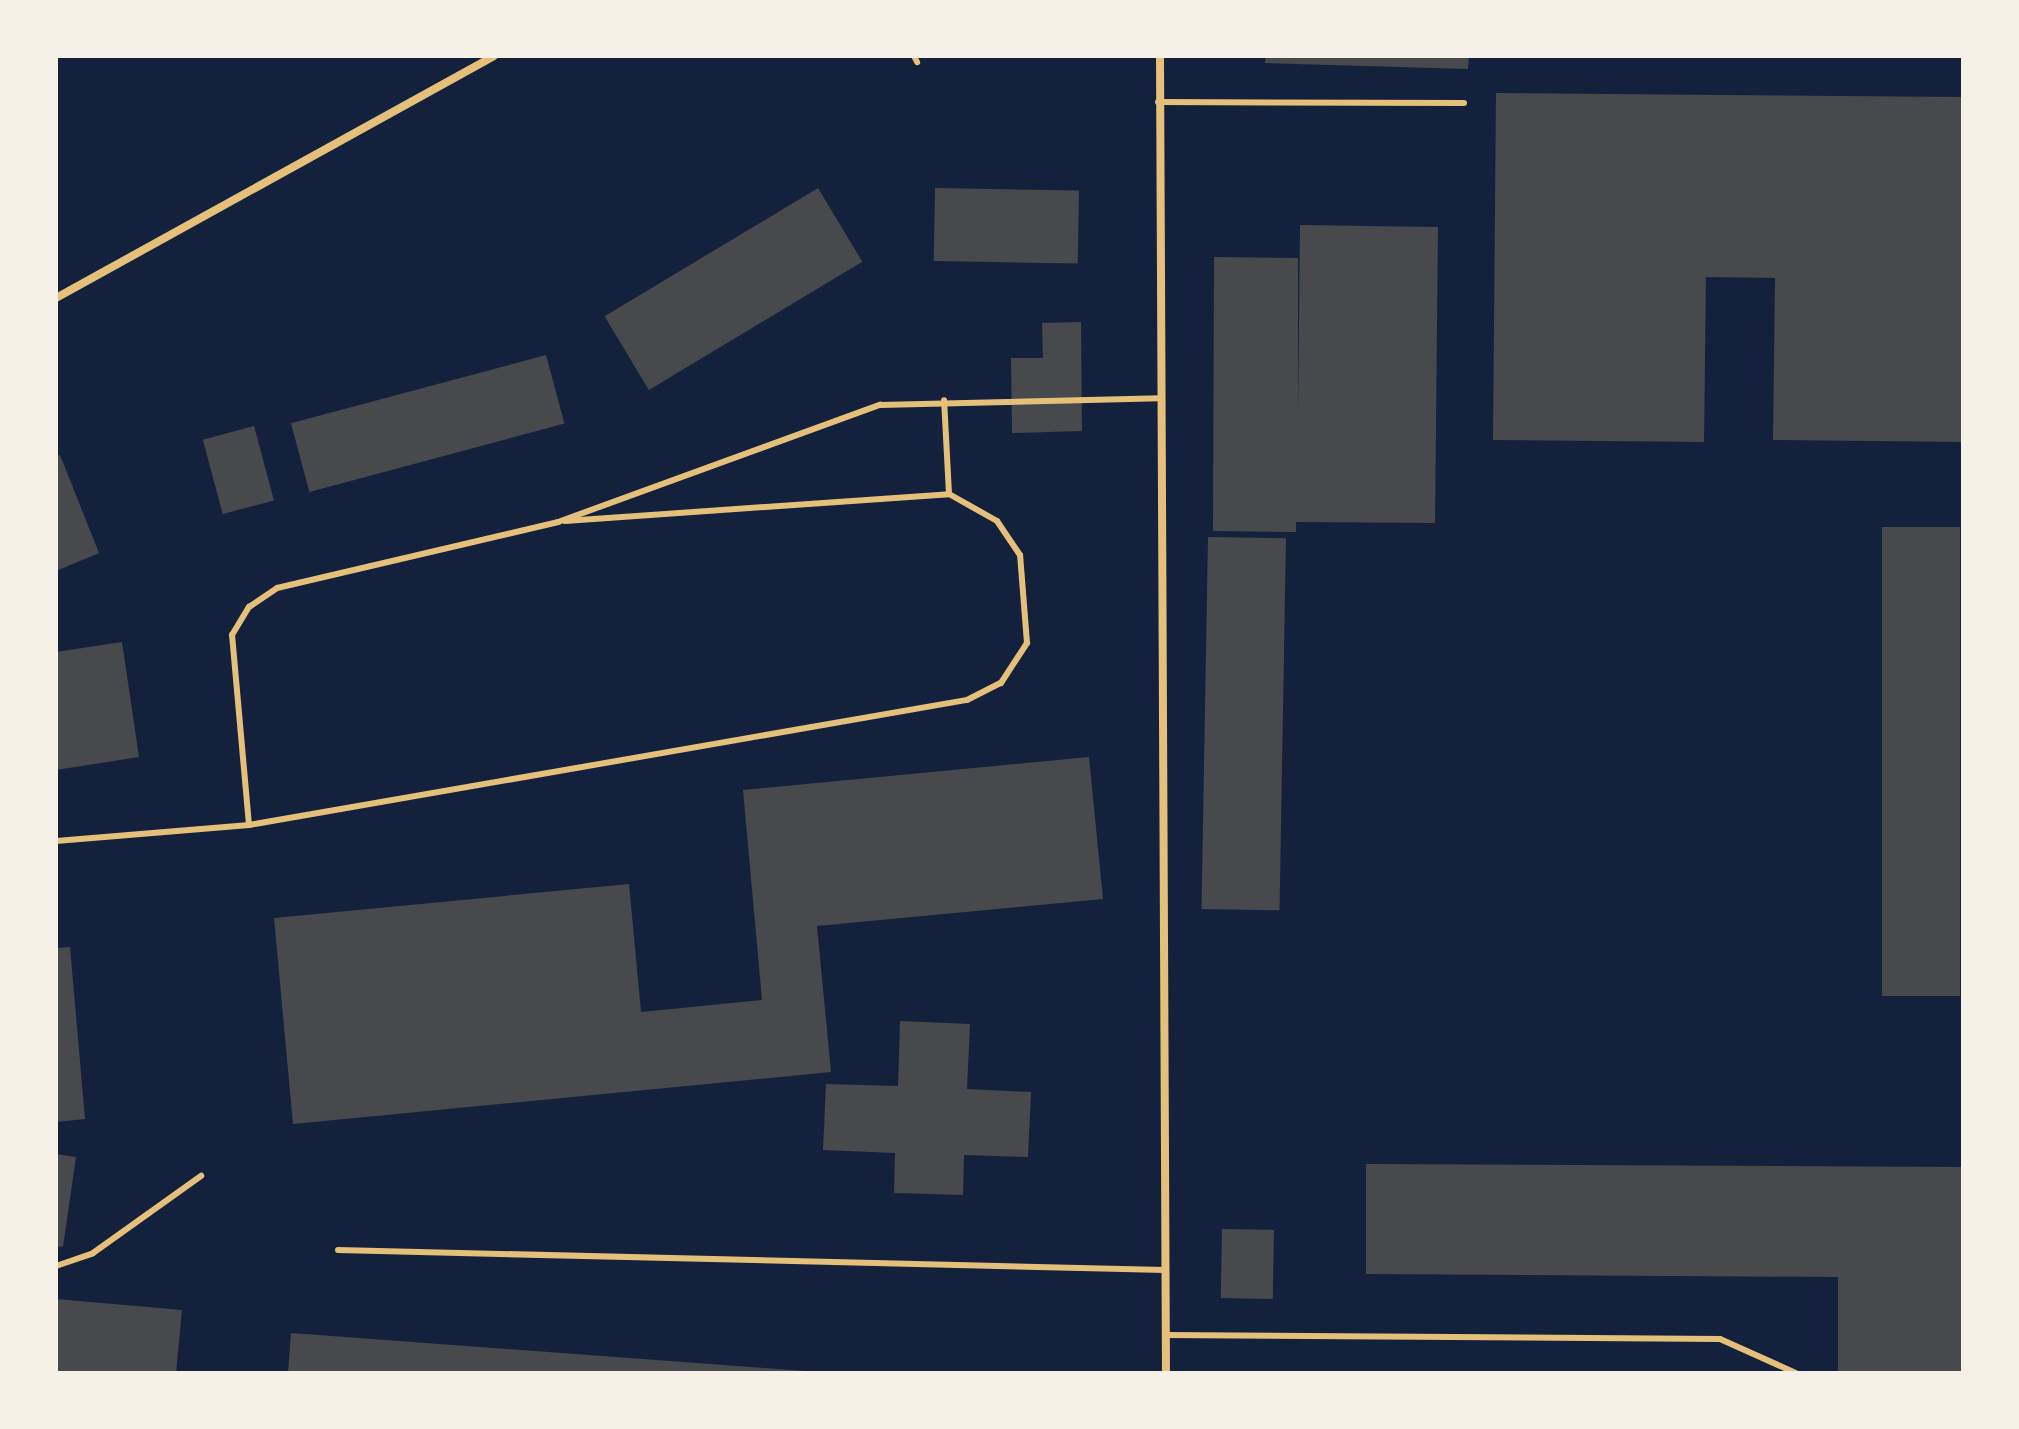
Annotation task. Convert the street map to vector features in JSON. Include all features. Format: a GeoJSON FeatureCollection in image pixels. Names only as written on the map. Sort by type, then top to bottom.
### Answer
{"type":"FeatureCollection","features":[{"type":"Feature","properties":{"kind":"street"},"geometry":{"type":"LineString","coordinates":[[56,298],[494,56]]}},
{"type":"Feature","properties":{"kind":"street"},"geometry":{"type":"LineString","coordinates":[[1160,56],[1166,1373]]}},
{"type":"Feature","properties":{"kind":"lane"},"geometry":{"type":"LineString","coordinates":[[1158,102],[1464,103]]}},
{"type":"Feature","properties":{"kind":"lane"},"geometry":{"type":"LineString","coordinates":[[249,825],[232,635],[249,607],[277,588],[558,522],[880,405],[944,400],[1160,398]]}},
{"type":"Feature","properties":{"kind":"lane"},"geometry":{"type":"LineString","coordinates":[[944,400],[949,494]]}},
{"type":"Feature","properties":{"kind":"lane"},"geometry":{"type":"LineString","coordinates":[[56,841],[249,825],[967,700],[1001,683],[1027,643],[1020,555],[997,521],[949,494],[558,522]]}},
{"type":"Feature","properties":{"kind":"lane"},"geometry":{"type":"LineString","coordinates":[[56,1266],[93,1253],[201,1176]]}},
{"type":"Feature","properties":{"kind":"lane"},"geometry":{"type":"LineString","coordinates":[[338,1250],[1165,1270]]}},
{"type":"Feature","properties":{"kind":"lane"},"geometry":{"type":"LineString","coordinates":[[1166,1335],[1720,1339],[1796,1373]]}},
{"type":"Feature","properties":{"kind":"building"},"geometry":{"type":"Polygon","coordinates":[[[1266,56],[1469,56],[1468,69],[1265,63],[1266,56]]]}},
{"type":"Feature","properties":{"kind":"building"},"geometry":{"type":"Polygon","coordinates":[[[1496,93],[1963,97],[1963,442],[1773,440],[1775,278],[1706,277],[1704,442],[1493,440],[1496,93]]]}},
{"type":"Feature","properties":{"kind":"building"},"geometry":{"type":"Polygon","coordinates":[[[818,188],[862,262],[649,390],[605,316],[818,188]]]}},
{"type":"Feature","properties":{"kind":"building"},"geometry":{"type":"Polygon","coordinates":[[[935,188],[1079,191],[1078,264],[934,261],[935,188]]]}},
{"type":"Feature","properties":{"kind":"building"},"geometry":{"type":"Polygon","coordinates":[[[1300,225],[1438,227],[1435,523],[1296,522],[1296,532],[1213,531],[1214,257],[1298,258],[1298,415],[1300,225]]]}},
{"type":"Feature","properties":{"kind":"building"},"geometry":{"type":"Polygon","coordinates":[[[1081,322],[1082,431],[1012,433],[1011,358],[1043,358],[1042,323],[1081,322]]]}},
{"type":"Feature","properties":{"kind":"building"},"geometry":{"type":"Polygon","coordinates":[[[546,355],[564,424],[309,492],[291,423],[546,355]]]}},
{"type":"Feature","properties":{"kind":"building"},"geometry":{"type":"Polygon","coordinates":[[[254,426],[274,500],[223,514],[203,440],[254,426]]]}},
{"type":"Feature","properties":{"kind":"building"},"geometry":{"type":"Polygon","coordinates":[[[60,455],[99,553],[56,571],[56,456],[60,455]]]}},
{"type":"Feature","properties":{"kind":"building"},"geometry":{"type":"Polygon","coordinates":[[[1882,527],[1960,527],[1960,996],[1882,996],[1882,527]]]}},
{"type":"Feature","properties":{"kind":"building"},"geometry":{"type":"Polygon","coordinates":[[[1208,537],[1286,538],[1279,910],[1202,909],[1208,537]]]}},
{"type":"Feature","properties":{"kind":"building"},"geometry":{"type":"Polygon","coordinates":[[[122,642],[139,757],[56,770],[56,652],[122,642]]]}},
{"type":"Feature","properties":{"kind":"building"},"geometry":{"type":"Polygon","coordinates":[[[1089,757],[1103,899],[817,926],[831,1072],[293,1124],[274,918],[629,884],[641,1012],[762,1000],[743,790],[1089,757]]]}},
{"type":"Feature","properties":{"kind":"building"},"geometry":{"type":"Polygon","coordinates":[[[70,947],[85,1119],[56,1122],[56,948],[70,947]]]}},
{"type":"Feature","properties":{"kind":"building"},"geometry":{"type":"Polygon","coordinates":[[[900,1021],[970,1024],[967,1089],[1031,1092],[1028,1157],[964,1155],[963,1195],[894,1193],[895,1153],[823,1150],[826,1084],[898,1086],[900,1021]]]}},
{"type":"Feature","properties":{"kind":"building"},"geometry":{"type":"Polygon","coordinates":[[[56,1154],[76,1157],[63,1247],[56,1246],[56,1154]]]}},
{"type":"Feature","properties":{"kind":"building"},"geometry":{"type":"Polygon","coordinates":[[[1366,1164],[1963,1167],[1963,1373],[1838,1373],[1838,1277],[1366,1274],[1366,1164]]]}},
{"type":"Feature","properties":{"kind":"building"},"geometry":{"type":"Polygon","coordinates":[[[1222,1229],[1274,1230],[1273,1299],[1221,1298],[1222,1229]]]}},
{"type":"Feature","properties":{"kind":"building"},"geometry":{"type":"Polygon","coordinates":[[[56,1299],[182,1310],[176,1373],[56,1373],[56,1299]]]}},
{"type":"Feature","properties":{"kind":"building"},"geometry":{"type":"Polygon","coordinates":[[[291,1333],[805,1371],[288,1373],[291,1333]]]}}]}
